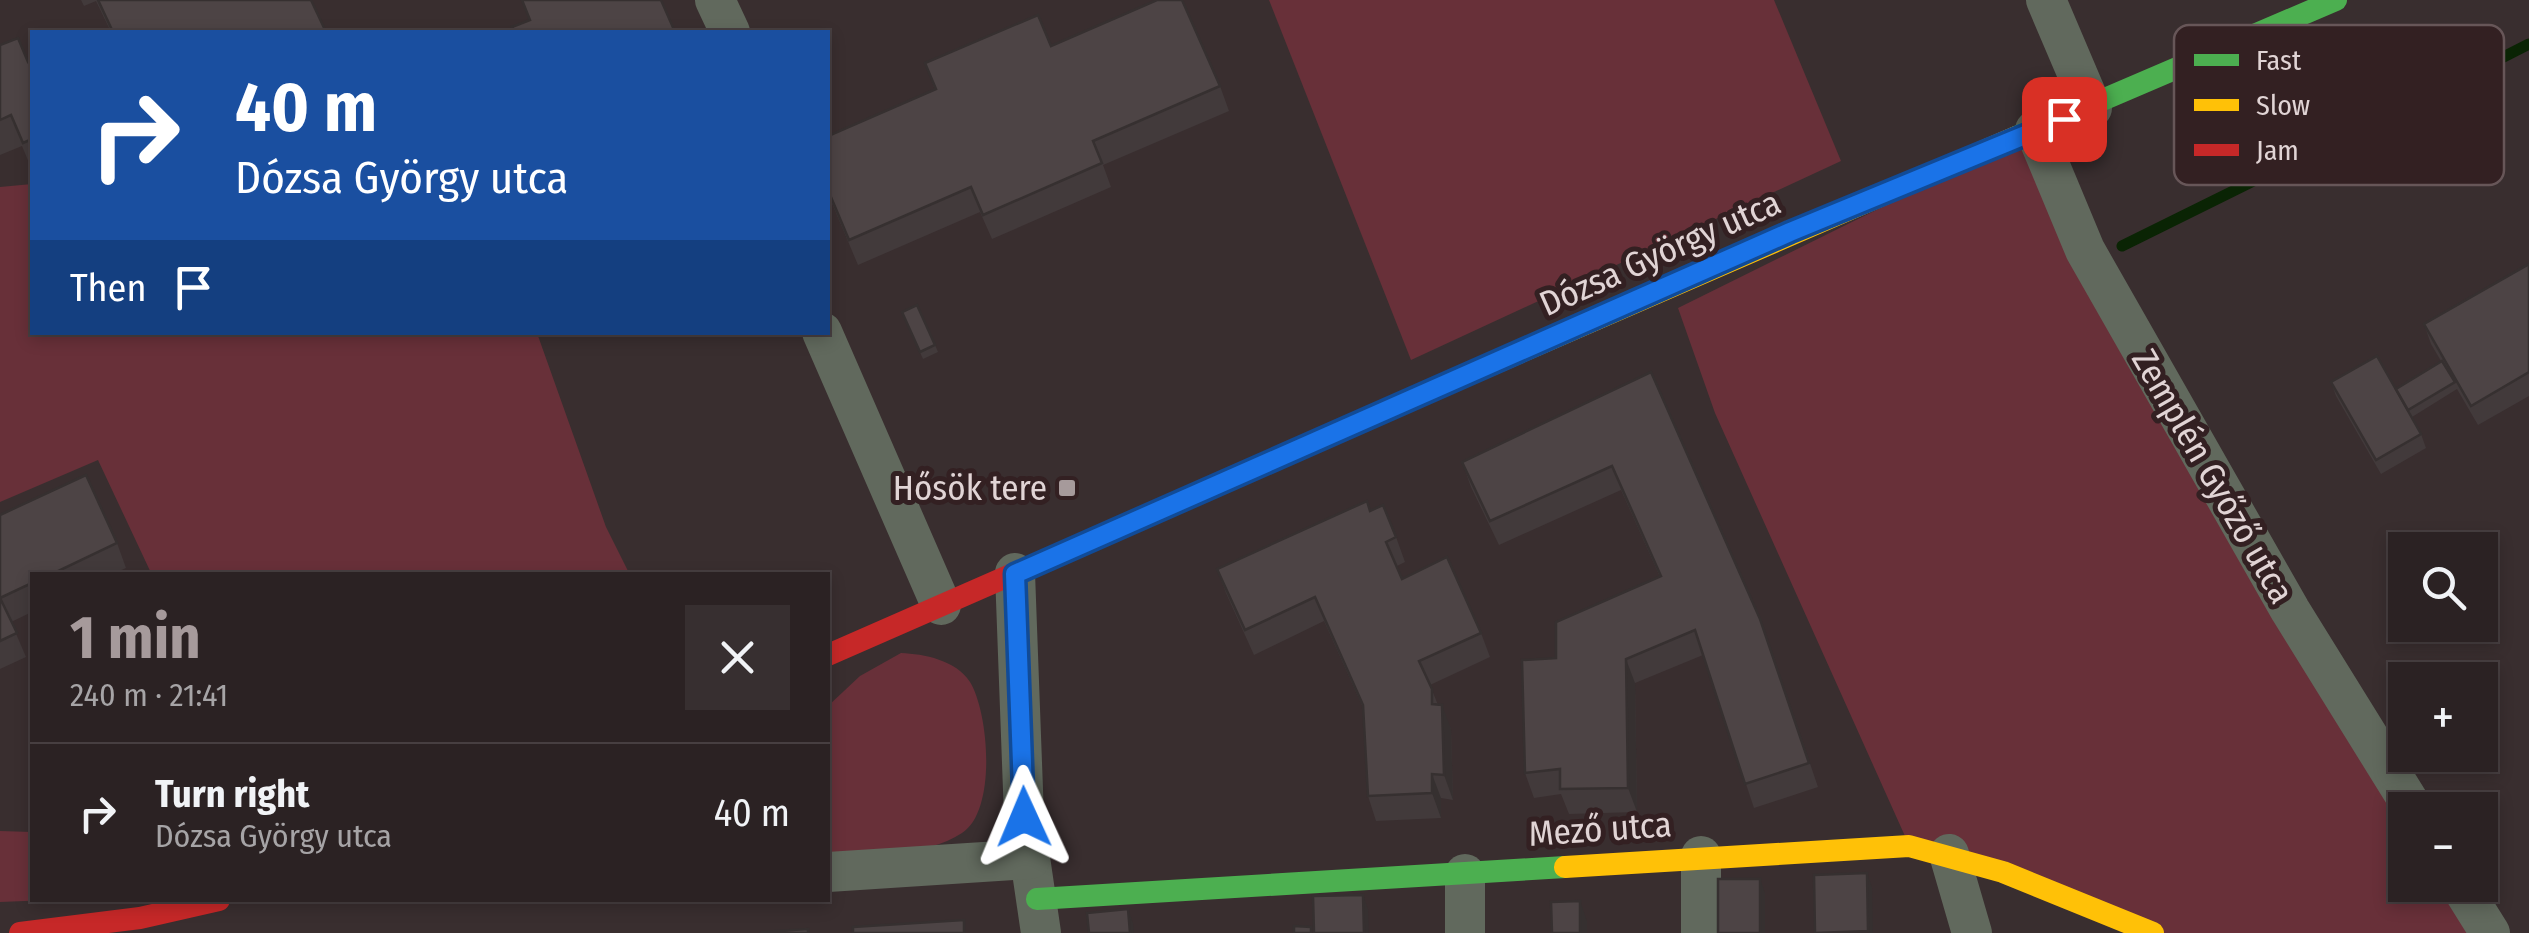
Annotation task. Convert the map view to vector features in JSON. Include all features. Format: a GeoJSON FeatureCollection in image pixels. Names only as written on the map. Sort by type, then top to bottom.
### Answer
{"type":"FeatureCollection","features":[{"type":"Feature","properties":{"kind":"street"},"geometry":{"type":"LineString","coordinates":[[714,0],[729,30]]}},
{"type":"Feature","properties":{"kind":"street"},"geometry":{"type":"LineString","coordinates":[[2046,0],[2092,108]]}},
{"type":"Feature","properties":{"kind":"street","name":"Dózsa György utca"},"geometry":{"type":"LineString","coordinates":[[2280,25],[2336,0]]}},
{"type":"Feature","properties":{"kind":"street","name":"Dózsa György utca"},"geometry":{"type":"LineString","coordinates":[[830,654],[1790,232],[2174,72]]}},
{"type":"Feature","properties":{"kind":"street","name":"Zemplén Győző utca"},"geometry":{"type":"LineString","coordinates":[[2035,130],[2094,266],[2290,610],[2403,792]]}},
{"type":"Feature","properties":{"kind":"street"},"geometry":{"type":"LineString","coordinates":[[823,335],[941,605]]}},
{"type":"Feature","properties":{"kind":"street"},"geometry":{"type":"LineString","coordinates":[[1015,574],[1024,817],[1039,916]]}},
{"type":"Feature","properties":{"kind":"street","name":"Mező utca"},"geometry":{"type":"LineString","coordinates":[[1039,916],[1465,874],[1702,856],[1909,846],[1948,854],[2154,933]]}},
{"type":"Feature","properties":{"kind":"street"},"geometry":{"type":"LineString","coordinates":[[1948,854],[1972,933]]}},
{"type":"Feature","properties":{"kind":"street"},"geometry":{"type":"LineString","coordinates":[[1702,856],[1702,933]]}},
{"type":"Feature","properties":{"kind":"street"},"geometry":{"type":"LineString","coordinates":[[830,872],[1030,859]]}},
{"type":"Feature","properties":{"kind":"street"},"geometry":{"type":"LineString","coordinates":[[1465,874],[1465,933]]}},
{"type":"Feature","properties":{"kind":"street"},"geometry":{"type":"LineString","coordinates":[[44,932],[208,902]]}},
{"type":"Feature","properties":{"kind":"street"},"geometry":{"type":"LineString","coordinates":[[2471,902],[2490,933]]}},
{"type":"Feature","properties":{"kind":"shaded area"},"geometry":{"type":"Polygon","coordinates":[[[1269,0],[1774,0],[1841,161],[1411,360],[1269,0]]]}},
{"type":"Feature","properties":{"kind":"shaded area"},"geometry":{"type":"Polygon","coordinates":[[[2034,132],[2395,792],[2388,792],[2388,902],[2469,902],[2488,933],[2156,933],[1909,845],[1715,413],[1678,308],[2034,132]]]}},
{"type":"Feature","properties":{"kind":"shaded area"},"geometry":{"type":"Polygon","coordinates":[[[30,184],[30,335],[538,335],[606,527],[628,572],[151,572],[98,460],[0,502],[0,187],[30,184]]]}},
{"type":"Feature","properties":{"kind":"shaded area"},"geometry":{"type":"Polygon","coordinates":[[[901,653],[948,663],[970,682],[982,716],[985,784],[981,804],[962,833],[915,850],[830,855],[830,704],[860,676],[901,653]]]}},
{"type":"Feature","properties":{"kind":"shaded area"},"geometry":{"type":"Polygon","coordinates":[[[0,831],[30,832],[30,901],[0,902],[0,831]]]}},
{"type":"Feature","properties":{"kind":"building"},"geometry":{"type":"Polygon","coordinates":[[[98,0],[311,0],[325,30],[112,30],[98,0]]]}},
{"type":"Feature","properties":{"kind":"building"},"geometry":{"type":"Polygon","coordinates":[[[522,0],[661,0],[674,30],[512,27],[530,20],[522,0]]]}},
{"type":"Feature","properties":{"kind":"building"},"geometry":{"type":"Polygon","coordinates":[[[1157,0],[1182,0],[1220,86],[1093,141],[1102,163],[983,215],[971,187],[849,240],[830,195],[830,135],[936,89],[925,63],[1038,15],[1051,46],[1157,0]]]}},
{"type":"Feature","properties":{"kind":"building"},"geometry":{"type":"Polygon","coordinates":[[[18,38],[30,61],[30,140],[23,143],[11,115],[0,120],[0,45],[18,38]]]}},
{"type":"Feature","properties":{"kind":"building"},"geometry":{"type":"Polygon","coordinates":[[[2529,264],[2529,372],[2471,406],[2424,324],[2529,264]]]}},
{"type":"Feature","properties":{"kind":"building"},"geometry":{"type":"Polygon","coordinates":[[[917,305],[935,345],[920,352],[902,312],[917,305]]]}},
{"type":"Feature","properties":{"kind":"building"},"geometry":{"type":"Polygon","coordinates":[[[2377,356],[2421,434],[2376,460],[2331,382],[2377,356]]]}},
{"type":"Feature","properties":{"kind":"building"},"geometry":{"type":"Polygon","coordinates":[[[2442,361],[2455,382],[2408,410],[2396,389],[2442,361]]]}},
{"type":"Feature","properties":{"kind":"building"},"geometry":{"type":"Polygon","coordinates":[[[1651,372],[1760,619],[1809,763],[1745,784],[1695,630],[1626,659],[1628,788],[1560,789],[1560,769],[1525,773],[1522,660],[1556,658],[1556,622],[1661,576],[1612,466],[1490,521],[1462,462],[1651,372]]]}},
{"type":"Feature","properties":{"kind":"building"},"geometry":{"type":"Polygon","coordinates":[[[86,475],[117,543],[56,572],[30,572],[30,584],[0,598],[0,515],[86,475]]]}},
{"type":"Feature","properties":{"kind":"building"},"geometry":{"type":"Polygon","coordinates":[[[1367,501],[1370,511],[1383,505],[1396,537],[1386,542],[1402,579],[1447,557],[1481,633],[1419,661],[1432,689],[1432,704],[1442,705],[1444,775],[1432,774],[1432,793],[1368,796],[1363,705],[1315,597],[1245,630],[1217,569],[1367,501]]]}},
{"type":"Feature","properties":{"kind":"building"},"geometry":{"type":"Polygon","coordinates":[[[0,598],[17,633],[0,641],[0,598]]]}},
{"type":"Feature","properties":{"kind":"building"},"geometry":{"type":"Polygon","coordinates":[[[1867,873],[1868,931],[1815,933],[1814,875],[1867,873]]]}},
{"type":"Feature","properties":{"kind":"building"},"geometry":{"type":"Polygon","coordinates":[[[1718,879],[1760,879],[1760,933],[1718,933],[1718,879]]]}},
{"type":"Feature","properties":{"kind":"building"},"geometry":{"type":"Polygon","coordinates":[[[1363,895],[1364,933],[1314,933],[1313,896],[1363,895]]]}},
{"type":"Feature","properties":{"kind":"building"},"geometry":{"type":"Polygon","coordinates":[[[1580,901],[1580,933],[1552,933],[1551,902],[1580,901]]]}},
{"type":"Feature","properties":{"kind":"building"},"geometry":{"type":"Polygon","coordinates":[[[1128,909],[1130,933],[1089,933],[1087,913],[1128,909]]]}},
{"type":"Feature","properties":{"kind":"building"},"geometry":{"type":"Polygon","coordinates":[[[964,920],[964,933],[853,933],[853,927],[964,920]]]}},
{"type":"Feature","properties":{"kind":"building"},"geometry":{"type":"Polygon","coordinates":[[[1294,926],[1311,927],[1311,933],[1294,933],[1294,926]]]}},
{"type":"Feature","properties":{"kind":"building"},"geometry":{"type":"Polygon","coordinates":[[[808,929],[808,933],[762,933],[762,932],[808,929]]]}},
{"type":"Feature","properties":{"kind":"waterway"},"geometry":{"type":"LineString","coordinates":[[2504,57],[2529,44]]}},
{"type":"Feature","properties":{"kind":"waterway"},"geometry":{"type":"LineString","coordinates":[[2122,246],[2245,185]]}},
{"type":"Feature","properties":{"kind":"traffic: fast"},"geometry":{"type":"LineString","coordinates":[[2278,25],[2336,0]]}},
{"type":"Feature","properties":{"kind":"traffic: fast"},"geometry":{"type":"LineString","coordinates":[[2016,137],[2174,69]]}},
{"type":"Feature","properties":{"kind":"traffic: fast"},"geometry":{"type":"LineString","coordinates":[[1037,899],[1565,867]]}},
{"type":"Feature","properties":{"kind":"traffic: slow"},"geometry":{"type":"LineString","coordinates":[[1431,391],[2016,137]]}},
{"type":"Feature","properties":{"kind":"traffic: slow"},"geometry":{"type":"LineString","coordinates":[[1565,867],[1909,846],[2003,872],[2153,933]]}},
{"type":"Feature","properties":{"kind":"traffic: jam"},"geometry":{"type":"LineString","coordinates":[[830,654],[1431,391]]}},
{"type":"Feature","properties":{"kind":"traffic: jam"},"geometry":{"type":"LineString","coordinates":[[20,933],[140,918],[210,902]]}},
{"type":"Feature","properties":{"kind":"place","name":"Hősök tere"},"geometry":{"type":"Point","coordinates":[1067,488]}},
{"type":"Feature","properties":{"kind":"route"},"geometry":{"type":"LineString","coordinates":[[1024,817],[1021,650],[1015,574],[1790,232],[2064,119]]}}]}
